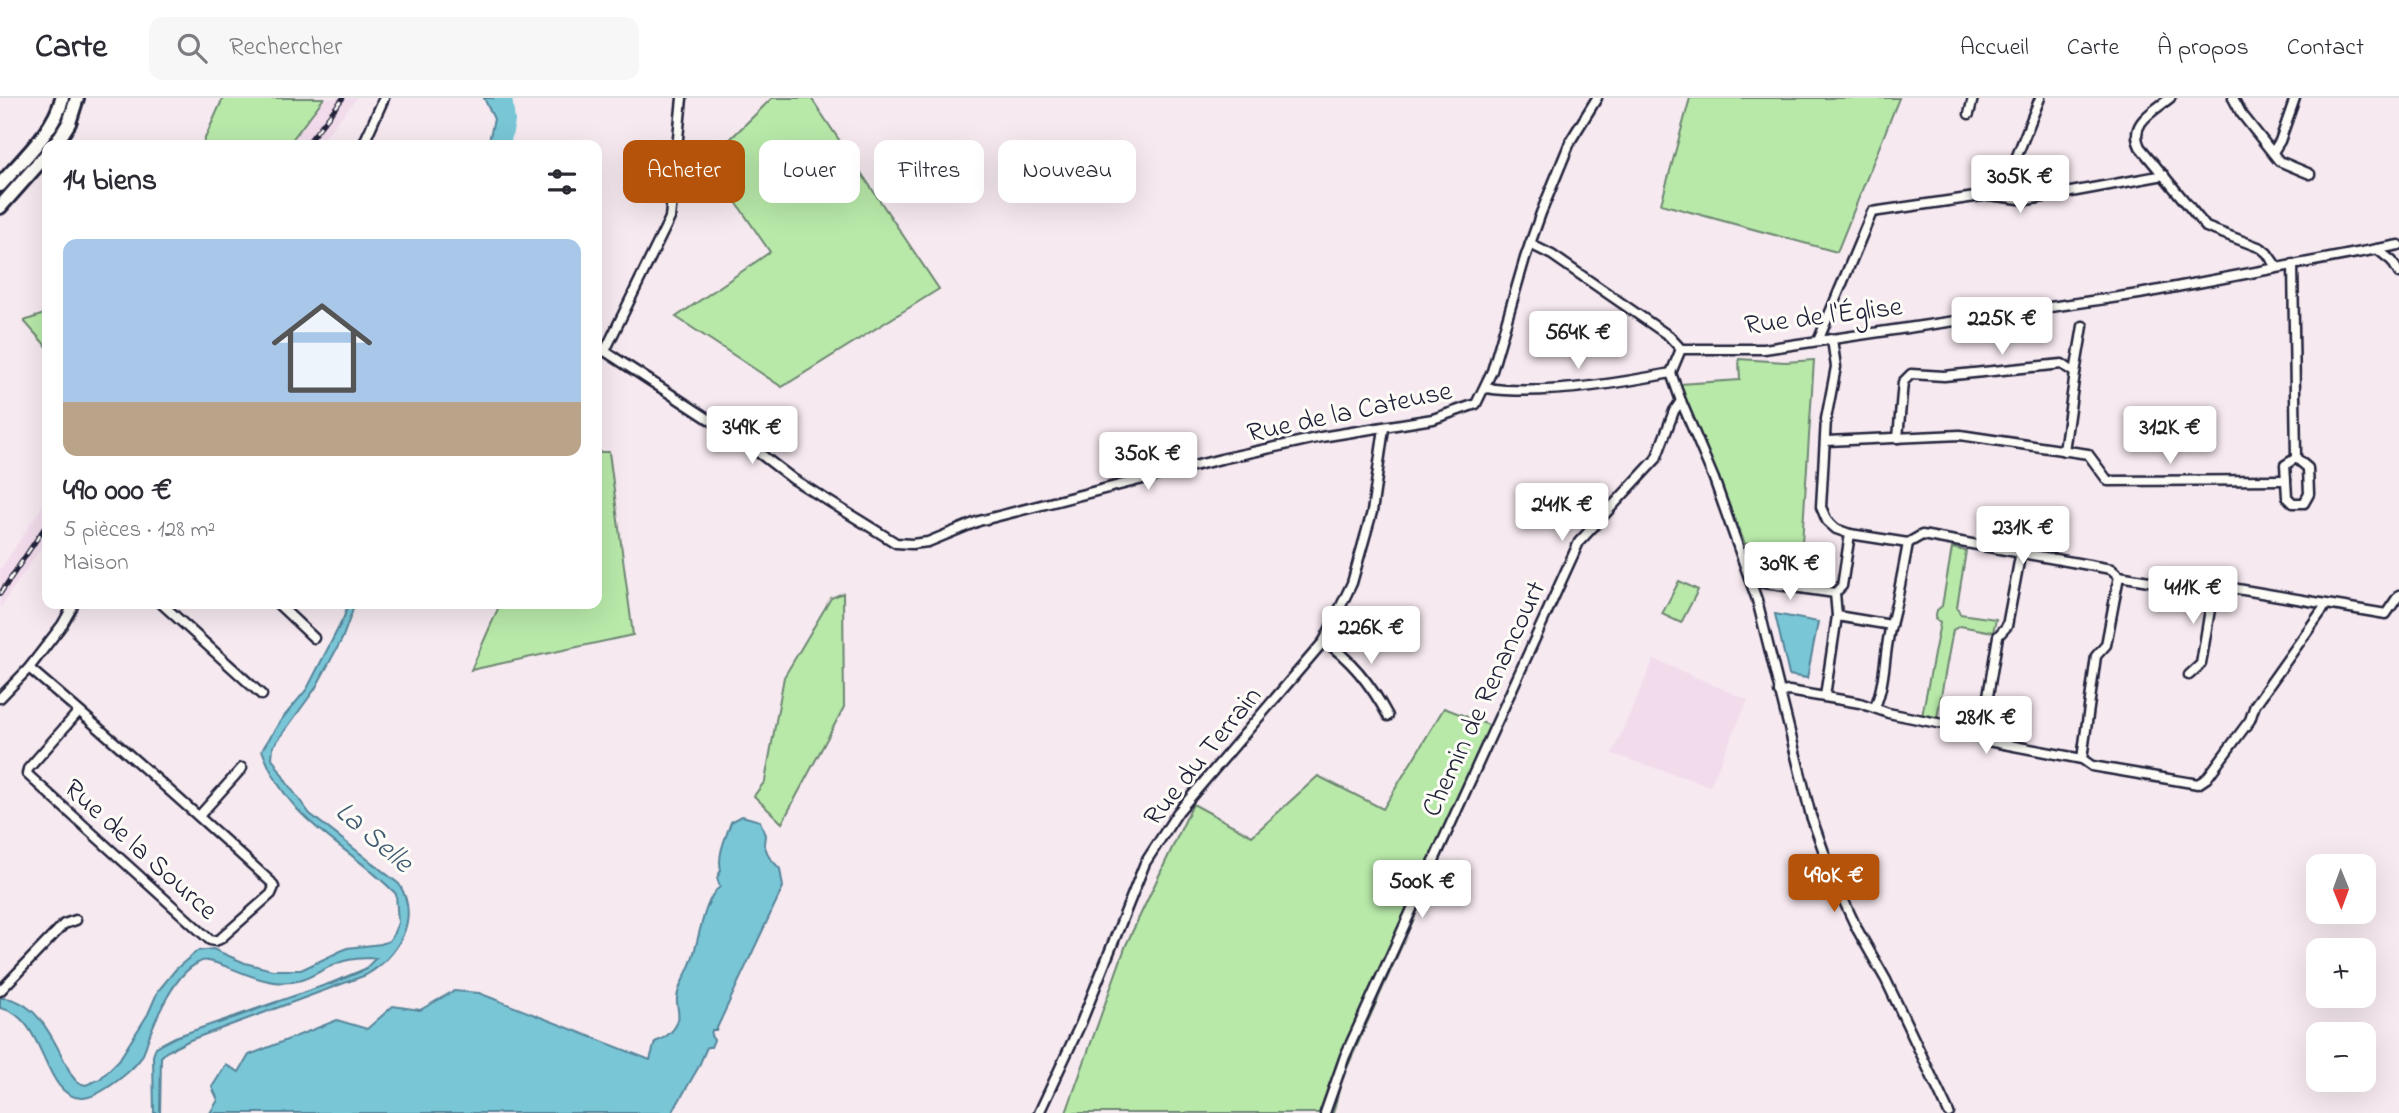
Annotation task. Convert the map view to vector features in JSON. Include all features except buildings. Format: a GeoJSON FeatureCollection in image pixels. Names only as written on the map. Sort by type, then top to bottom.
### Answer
{"type":"FeatureCollection","features":[{"type":"Feature","properties":{"kind":"main road"},"geometry":{"type":"LineString","coordinates":[[0,185],[33,148],[52,121],[62,98]]}},
{"type":"Feature","properties":{"kind":"main road"},"geometry":{"type":"LineString","coordinates":[[58,140],[69,123],[77,98]]}},
{"type":"Feature","properties":{"kind":"main road"},"geometry":{"type":"LineString","coordinates":[[0,207],[42,160]]}},
{"type":"Feature","properties":{"kind":"street"},"geometry":{"type":"LineString","coordinates":[[364,140],[384,98]]}},
{"type":"Feature","properties":{"kind":"street"},"geometry":{"type":"LineString","coordinates":[[602,349],[605,351],[670,219],[682,98]]}},
{"type":"Feature","properties":{"kind":"street"},"geometry":{"type":"LineString","coordinates":[[1486,388],[1530,244],[1571,140],[1597,98]]}},
{"type":"Feature","properties":{"kind":"street"},"geometry":{"type":"LineString","coordinates":[[1969,114],[1973,98]]}},
{"type":"Feature","properties":{"kind":"street"},"geometry":{"type":"LineString","coordinates":[[2001,196],[2040,98]]}},
{"type":"Feature","properties":{"kind":"street"},"geometry":{"type":"LineString","coordinates":[[2170,98],[2137,127],[2136,135],[2140,147],[2206,227],[2261,248],[2277,267]]}},
{"type":"Feature","properties":{"kind":"street"},"geometry":{"type":"LineString","coordinates":[[2233,98],[2241,113],[2284,164],[2311,174]]}},
{"type":"Feature","properties":{"kind":"street"},"geometry":{"type":"LineString","coordinates":[[2273,152],[2280,141],[2295,98]]}},
{"type":"Feature","properties":{"kind":"street"},"geometry":{"type":"LineString","coordinates":[[1818,341],[1872,212],[1978,197],[2001,196],[2013,200],[2027,200],[2164,175]]}},
{"type":"Feature","properties":{"kind":"street"},"geometry":{"type":"LineString","coordinates":[[1530,244],[1552,255],[1669,337],[1681,349],[1671,373],[1714,479],[1757,600],[1811,816],[1834,880],[1857,929],[1886,980],[1949,1113]]}},
{"type":"Feature","properties":{"kind":"street","name":"Rue de l'Église"},"geometry":{"type":"LineString","coordinates":[[1681,349],[1764,349],[2139,294],[2399,245]]}},
{"type":"Feature","properties":{"kind":"street"},"geometry":{"type":"LineString","coordinates":[[2377,249],[2392,261],[2399,272]]}},
{"type":"Feature","properties":{"kind":"street"},"geometry":{"type":"LineString","coordinates":[[2293,264],[2296,458]]}},
{"type":"Feature","properties":{"kind":"street"},"geometry":{"type":"LineString","coordinates":[[2064,450],[2082,326]]}},
{"type":"Feature","properties":{"kind":"street"},"geometry":{"type":"LineString","coordinates":[[1832,339],[1836,367],[1826,419],[1827,441],[1821,507],[1827,521],[1836,529],[1850,534],[1908,543],[1922,535],[2111,569],[2119,576],[2197,589],[2214,585],[2386,614],[2399,595]]}},
{"type":"Feature","properties":{"kind":"street","name":"Rue de la Cateuse"},"geometry":{"type":"LineString","coordinates":[[605,351],[863,524],[896,543],[912,544],[943,538],[979,521],[1221,459],[1321,437],[1433,419],[1476,404],[1486,388],[1517,391],[1644,379],[1671,373]]}},
{"type":"Feature","properties":{"kind":"street"},"geometry":{"type":"LineString","coordinates":[[1898,438],[1903,382],[1911,374],[1944,376],[2062,364],[2075,373]]}},
{"type":"Feature","properties":{"kind":"street","name":"Chemin de Renancourt"},"geometry":{"type":"LineString","coordinates":[[1325,1113],[1345,1056],[1579,542],[1656,459],[1674,411],[1681,401]]}},
{"type":"Feature","properties":{"kind":"street","name":"Rue du Terrain"},"geometry":{"type":"LineString","coordinates":[[1039,1113],[1081,1023],[1145,863],[1178,812],[1324,641],[1355,571],[1372,512],[1384,428]]}},
{"type":"Feature","properties":{"kind":"street"},"geometry":{"type":"LineString","coordinates":[[1827,441],[1960,435],[2088,454],[2108,481],[2286,480]]}},
{"type":"Feature","properties":{"kind":"street"},"geometry":{"type":"LineString","coordinates":[[2296,458],[2308,467],[2309,494],[2304,503],[2293,503],[2287,497],[2285,465],[2296,458]]}},
{"type":"Feature","properties":{"kind":"street"},"geometry":{"type":"LineString","coordinates":[[1825,696],[1837,616],[1835,593],[1842,586],[1850,534]]}},
{"type":"Feature","properties":{"kind":"street"},"geometry":{"type":"LineString","coordinates":[[1875,707],[1880,695],[1908,543]]}},
{"type":"Feature","properties":{"kind":"street"},"geometry":{"type":"LineString","coordinates":[[2021,551],[2007,626],[1998,636],[1982,732],[1988,741],[2082,759],[2092,766],[2198,784],[2207,778],[2250,720],[2255,705],[2326,605]]}},
{"type":"Feature","properties":{"kind":"street"},"geometry":{"type":"LineString","coordinates":[[2082,759],[2096,656],[2106,645],[2119,576]]}},
{"type":"Feature","properties":{"kind":"street"},"geometry":{"type":"LineString","coordinates":[[1750,581],[1835,593]]}},
{"type":"Feature","properties":{"kind":"street"},"geometry":{"type":"LineString","coordinates":[[2189,676],[2201,663],[2214,585]]}},
{"type":"Feature","properties":{"kind":"street"},"geometry":{"type":"LineString","coordinates":[[0,698],[29,668],[71,609]]}},
{"type":"Feature","properties":{"kind":"street"},"geometry":{"type":"LineString","coordinates":[[167,609],[262,695]]}},
{"type":"Feature","properties":{"kind":"street"},"geometry":{"type":"LineString","coordinates":[[283,609],[314,638]]}},
{"type":"Feature","properties":{"kind":"street"},"geometry":{"type":"LineString","coordinates":[[1837,616],[1891,625]]}},
{"type":"Feature","properties":{"kind":"street"},"geometry":{"type":"LineString","coordinates":[[1324,641],[1368,685],[1388,716]]}},
{"type":"Feature","properties":{"kind":"street","name":"Rue de la Source"},"geometry":{"type":"LineString","coordinates":[[29,668],[79,711],[199,816],[271,881],[274,887],[271,894],[215,941],[27,774],[28,769],[79,711]]}},
{"type":"Feature","properties":{"kind":"street"},"geometry":{"type":"LineString","coordinates":[[1779,692],[1825,696],[1875,707],[1888,713],[1982,732]]}},
{"type":"Feature","properties":{"kind":"street"},"geometry":{"type":"LineString","coordinates":[[199,816],[242,768]]}},
{"type":"Feature","properties":{"kind":"street"},"geometry":{"type":"LineString","coordinates":[[0,991],[64,924],[76,920]]}},
{"type":"Feature","properties":{"kind":"shaded area"},"geometry":{"type":"Polygon","coordinates":[[[324,98],[357,98],[322,140],[292,140],[324,98]]]}},
{"type":"Feature","properties":{"kind":"shaded area"},"geometry":{"type":"Polygon","coordinates":[[[42,507],[42,546],[0,608],[0,570],[42,507]]]}},
{"type":"Feature","properties":{"kind":"shaded area"},"geometry":{"type":"Polygon","coordinates":[[[1654,659],[1748,700],[1710,786],[1612,754],[1654,659]]]}},
{"type":"Feature","properties":{"kind":"green space"},"geometry":{"type":"Polygon","coordinates":[[[223,98],[324,98],[292,140],[204,140],[223,98]]]}},
{"type":"Feature","properties":{"kind":"green space"},"geometry":{"type":"Polygon","coordinates":[[[772,98],[811,98],[839,140],[759,140],[759,203],[860,203],[860,171],[874,192],[874,203],[881,203],[939,289],[782,387],[676,317],[770,252],[737,203],[745,203],[745,140],[729,140],[772,98]]]}},
{"type":"Feature","properties":{"kind":"green space"},"geometry":{"type":"Polygon","coordinates":[[[1690,98],[1899,98],[1837,252],[1661,204],[1690,98]]]}},
{"type":"Feature","properties":{"kind":"green space"},"geometry":{"type":"Polygon","coordinates":[[[42,315],[42,341],[24,321],[42,315]]]}},
{"type":"Feature","properties":{"kind":"green space"},"geometry":{"type":"Polygon","coordinates":[[[1739,359],[1785,362],[1814,360],[1802,543],[1745,544],[1680,384],[1740,380],[1739,359]]]}},
{"type":"Feature","properties":{"kind":"green space"},"geometry":{"type":"Polygon","coordinates":[[[602,452],[609,452],[633,635],[471,670],[498,609],[602,609],[602,452]]]}},
{"type":"Feature","properties":{"kind":"green space"},"geometry":{"type":"Polygon","coordinates":[[[1952,548],[1966,551],[1957,607],[1960,614],[1996,619],[1993,632],[1960,626],[1953,630],[1937,718],[1922,716],[1940,623],[1935,619],[1937,610],[1942,606],[1952,548]]]}},
{"type":"Feature","properties":{"kind":"green space"},"geometry":{"type":"Polygon","coordinates":[[[1679,581],[1698,590],[1681,623],[1662,614],[1679,581]]]}},
{"type":"Feature","properties":{"kind":"green space"},"geometry":{"type":"Polygon","coordinates":[[[843,593],[844,707],[782,823],[754,796],[765,781],[784,677],[831,598],[843,593]]]}},
{"type":"Feature","properties":{"kind":"green space"},"geometry":{"type":"Polygon","coordinates":[[[1444,708],[1499,729],[1342,1079],[1333,1113],[1066,1113],[1126,945],[1193,804],[1252,836],[1318,776],[1383,809],[1444,708]]]}},
{"type":"Feature","properties":{"kind":"water"},"geometry":{"type":"Polygon","coordinates":[[[484,98],[494,98],[500,116],[498,140],[489,140],[494,119],[484,98]]]}},
{"type":"Feature","properties":{"kind":"water"},"geometry":{"type":"Polygon","coordinates":[[[346,609],[353,609],[342,639],[315,689],[273,747],[272,758],[310,814],[399,884],[408,910],[403,936],[388,958],[366,975],[190,1040],[166,1052],[161,1057],[160,1113],[154,1113],[153,1056],[156,1047],[175,1037],[334,982],[365,969],[376,958],[344,961],[304,979],[286,983],[265,980],[216,963],[200,962],[180,978],[172,990],[141,1058],[134,1066],[107,1088],[88,1097],[68,1094],[58,1085],[27,1025],[15,1014],[0,1008],[0,998],[14,1000],[36,1015],[53,1039],[72,1076],[78,1083],[86,1085],[100,1079],[119,1060],[148,1014],[158,991],[176,969],[197,951],[213,949],[245,963],[272,970],[301,970],[347,948],[381,944],[389,941],[393,935],[398,923],[396,894],[303,815],[273,776],[262,750],[281,720],[307,689],[346,609]]]}},
{"type":"Feature","properties":{"kind":"water"},"geometry":{"type":"Polygon","coordinates":[[[1775,614],[1818,622],[1807,678],[1789,675],[1775,614]]]}},
{"type":"Feature","properties":{"kind":"water"},"geometry":{"type":"Polygon","coordinates":[[[742,816],[760,821],[765,835],[764,844],[769,857],[780,869],[783,887],[716,1030],[712,1030],[711,1036],[714,1040],[711,1047],[707,1047],[672,1113],[210,1113],[218,1100],[212,1087],[226,1065],[239,1072],[249,1055],[337,1020],[367,1029],[393,1006],[420,1010],[454,991],[479,993],[650,1060],[655,1042],[669,1034],[677,1024],[679,990],[692,959],[709,901],[720,887],[717,878],[721,870],[723,846],[731,822],[742,816]]]}},
{"type":"Feature","properties":{"kind":"waterway","name":"La Selle"},"geometry":{"type":"LineString","coordinates":[[502,140],[506,121],[503,98]]}},
{"type":"Feature","properties":{"kind":"waterway","name":"La Selle"},"geometry":{"type":"LineString","coordinates":[[330,984],[366,969]]}},
{"type":"Feature","properties":{"kind":"waterway","name":"La Selle"},"geometry":{"type":"LineString","coordinates":[[218,1023],[277,1002]]}},
{"type":"Feature","properties":{"kind":"railway"},"geometry":{"type":"LineString","coordinates":[[310,140],[343,98]]}},
{"type":"Feature","properties":{"kind":"railway"},"geometry":{"type":"LineString","coordinates":[[0,594],[42,531]]}}]}
